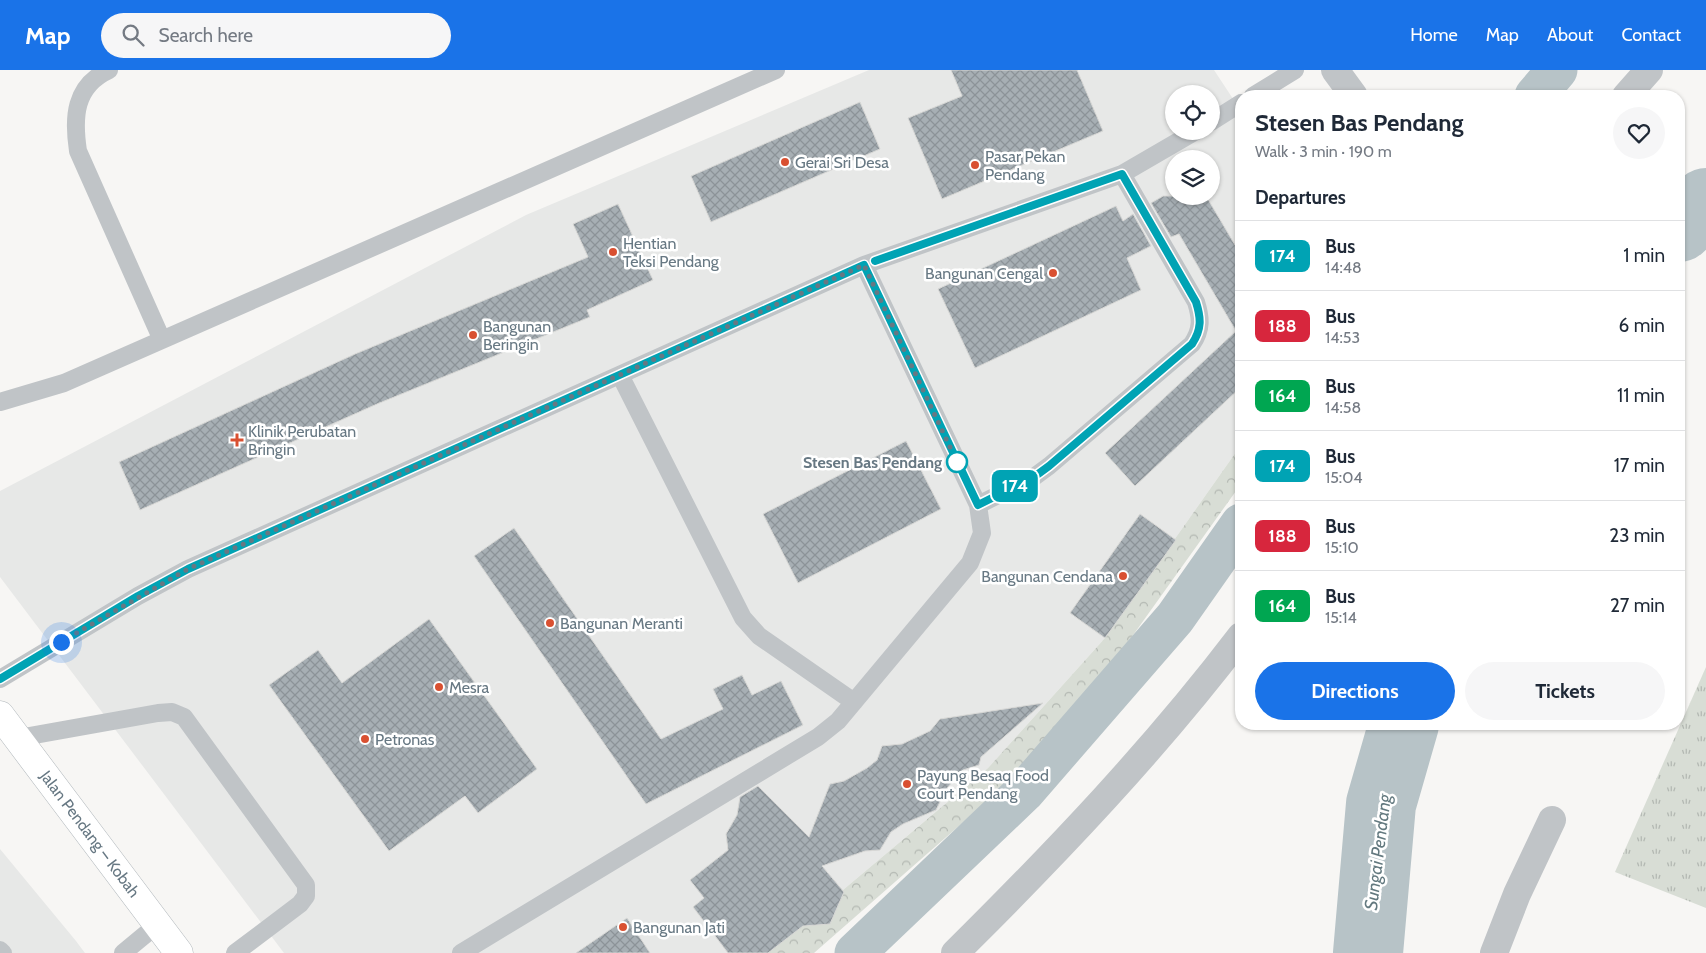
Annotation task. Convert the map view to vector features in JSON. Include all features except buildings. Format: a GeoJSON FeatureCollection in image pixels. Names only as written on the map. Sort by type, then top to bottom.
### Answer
{"type":"FeatureCollection","features":[{"type":"Feature","properties":{"kind":"main road","name":"Jalan Pendang – Kobah"},"geometry":{"type":"LineString","coordinates":[[0,714],[179,953]]}},
{"type":"Feature","properties":{"kind":"street"},"geometry":{"type":"LineString","coordinates":[[1335,70],[1350,90]]}},
{"type":"Feature","properties":{"kind":"street"},"geometry":{"type":"LineString","coordinates":[[1631,90],[1649,70]]}},
{"type":"Feature","properties":{"kind":"street"},"geometry":{"type":"LineString","coordinates":[[955,953],[1039,868],[1134,765],[1177,717],[1235,644]]}},
{"type":"Feature","properties":{"kind":"street"},"geometry":{"type":"LineString","coordinates":[[1494,953],[1517,894],[1552,820]]}},
{"type":"Feature","properties":{"kind":"lane"},"geometry":{"type":"LineString","coordinates":[[109,70],[100,74],[85,88],[77,107],[74,128],[78,151],[162,340]]}},
{"type":"Feature","properties":{"kind":"lane"},"geometry":{"type":"LineString","coordinates":[[0,402],[64,383],[776,70]]}},
{"type":"Feature","properties":{"kind":"lane"},"geometry":{"type":"LineString","coordinates":[[1263,90],[1295,70]]}},
{"type":"Feature","properties":{"kind":"lane"},"geometry":{"type":"LineString","coordinates":[[1220,116],[1235,107]]}},
{"type":"Feature","properties":{"kind":"lane"},"geometry":{"type":"LineString","coordinates":[[0,679],[138,596],[188,569],[864,265],[1122,174],[1181,140]]}},
{"type":"Feature","properties":{"kind":"lane"},"geometry":{"type":"LineString","coordinates":[[978,505],[1034,477],[1049,466],[1192,344],[1199,334],[1201,323],[1196,302],[1122,174]]}},
{"type":"Feature","properties":{"kind":"lane"},"geometry":{"type":"LineString","coordinates":[[461,953],[818,737],[838,720],[854,702],[970,563],[982,533],[978,505],[864,265]]}},
{"type":"Feature","properties":{"kind":"lane"},"geometry":{"type":"LineString","coordinates":[[620,375],[743,618],[759,636],[854,702]]}},
{"type":"Feature","properties":{"kind":"lane"},"geometry":{"type":"LineString","coordinates":[[18,738],[158,713],[172,712],[184,717],[306,884],[306,896],[300,904],[235,953]]}},
{"type":"Feature","properties":{"kind":"lane"},"geometry":{"type":"LineString","coordinates":[[123,953],[158,924]]}},
{"type":"Feature","properties":{"kind":"lane"},"geometry":{"type":"LineString","coordinates":[[0,950],[3,953]]}},
{"type":"Feature","properties":{"kind":"shaded area"},"geometry":{"type":"Polygon","coordinates":[[[869,70],[1214,70],[1235,102],[1235,454],[1105,638],[988,768],[768,953],[284,953],[0,577],[0,491],[526,215],[869,70]]]}},
{"type":"Feature","properties":{"kind":"shaded area"},"geometry":{"type":"Polygon","coordinates":[[[0,849],[76,941],[85,953],[0,953],[0,849]]]}},
{"type":"Feature","properties":{"kind":"green space"},"geometry":{"type":"Polygon","coordinates":[[[1235,454],[1235,492],[1121,652],[1001,789],[814,953],[768,953],[988,768],[1105,638],[1235,454]]]}},
{"type":"Feature","properties":{"kind":"green space"},"geometry":{"type":"Polygon","coordinates":[[[1706,667],[1706,908],[1615,872],[1678,730],[1685,730],[1685,714],[1706,667]]]}},
{"type":"Feature","properties":{"kind":"waterway"},"geometry":{"type":"LineString","coordinates":[[1540,90],[1557,70]]}},
{"type":"Feature","properties":{"kind":"waterway","name":"Sungai Pendang"},"geometry":{"type":"LineString","coordinates":[[1685,222],[1706,203]]}},
{"type":"Feature","properties":{"kind":"waterway"},"geometry":{"type":"LineString","coordinates":[[855,953],[1024,792],[1175,618],[1235,533]]}},
{"type":"Feature","properties":{"kind":"waterway","name":"Sungai Pendang"},"geometry":{"type":"LineString","coordinates":[[1368,953],[1381,804],[1402,730]]}},
{"type":"Feature","properties":{"kind":"bus line","name":"174"},"geometry":{"type":"LineString","coordinates":[[0,679],[138,596],[188,569],[864,265],[978,505],[1034,477],[1049,466],[1192,344],[1199,334],[1201,323],[1196,302],[1122,174],[875,261]]}},
{"type":"Feature","properties":{"kind":"place","name":"Gerai Sri Desa"},"geometry":{"type":"Point","coordinates":[785,162]}},
{"type":"Feature","properties":{"kind":"place","name":"Pasar Pekan Pendang"},"geometry":{"type":"Point","coordinates":[975,165]}},
{"type":"Feature","properties":{"kind":"place","name":"Hentian Teksi Pendang"},"geometry":{"type":"Point","coordinates":[613,252]}},
{"type":"Feature","properties":{"kind":"place","name":"Bangunan Cengal"},"geometry":{"type":"Point","coordinates":[1053,273]}},
{"type":"Feature","properties":{"kind":"place","name":"Bangunan Beringin"},"geometry":{"type":"Point","coordinates":[473,335]}},
{"type":"Feature","properties":{"kind":"place","name":"Klinik Perubatan Bringin"},"geometry":{"type":"Point","coordinates":[237,440]}},
{"type":"Feature","properties":{"kind":"place","name":"Stesen Bas Pendang"},"geometry":{"type":"Point","coordinates":[957,462]}},
{"type":"Feature","properties":{"kind":"place","name":"Bangunan Cendana"},"geometry":{"type":"Point","coordinates":[1123,576]}},
{"type":"Feature","properties":{"kind":"place","name":"Bangunan Meranti"},"geometry":{"type":"Point","coordinates":[550,623]}},
{"type":"Feature","properties":{"kind":"place","name":"Mesra"},"geometry":{"type":"Point","coordinates":[439,687]}},
{"type":"Feature","properties":{"kind":"place","name":"Petronas"},"geometry":{"type":"Point","coordinates":[365,739]}},
{"type":"Feature","properties":{"kind":"place","name":"Payung Besaq Food Court Pendang"},"geometry":{"type":"Point","coordinates":[907,784]}},
{"type":"Feature","properties":{"kind":"place","name":"Bangunan Jati"},"geometry":{"type":"Point","coordinates":[623,927]}},
{"type":"Feature","properties":{"kind":"route"},"geometry":{"type":"LineString","coordinates":[[61,642],[138,596],[188,569],[864,265],[957,462]]}}]}
